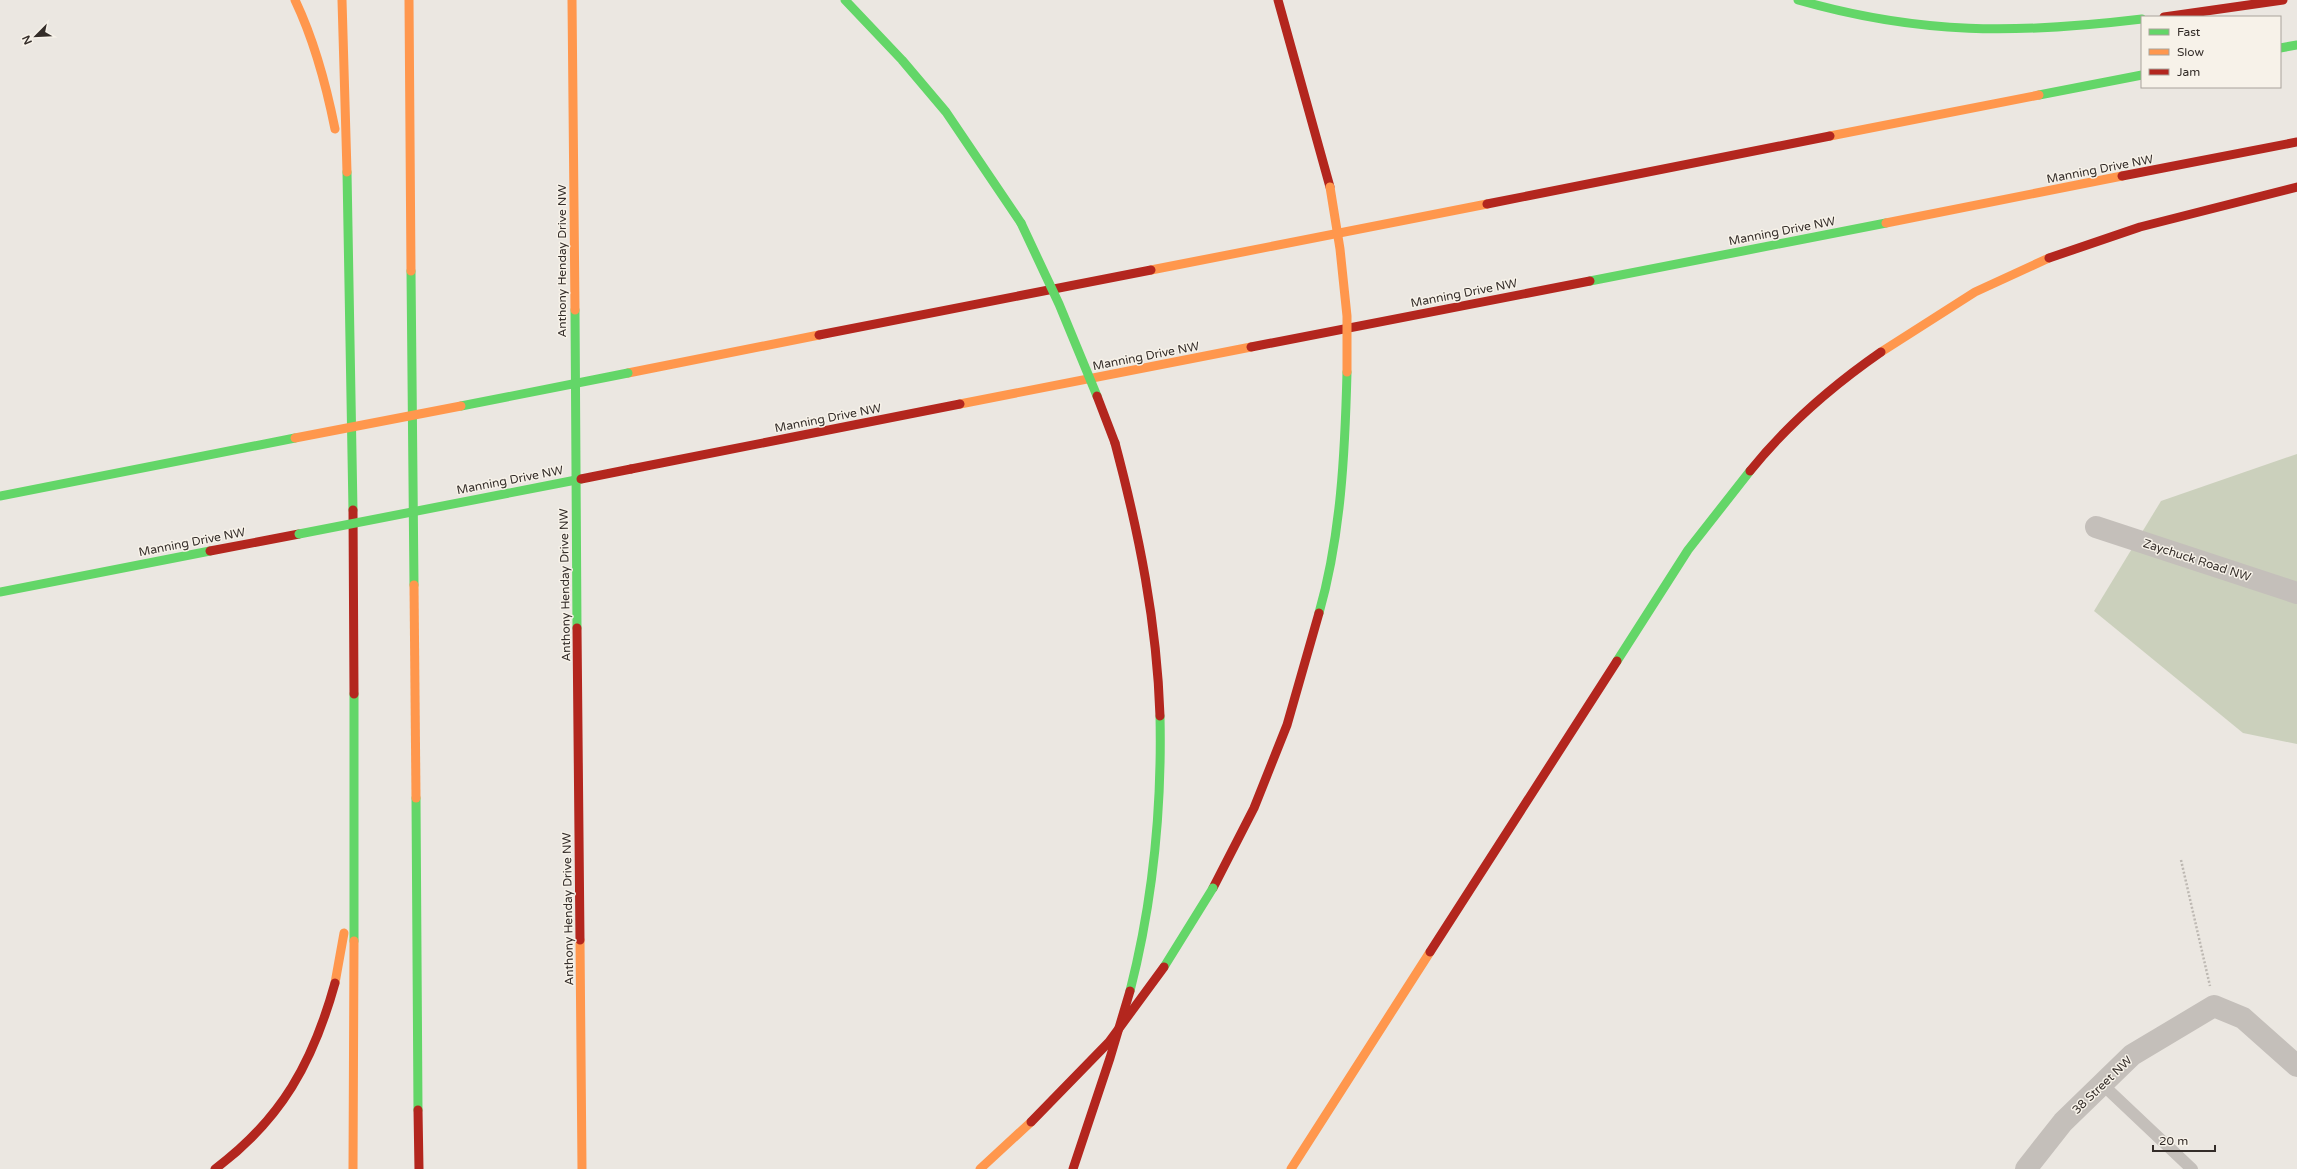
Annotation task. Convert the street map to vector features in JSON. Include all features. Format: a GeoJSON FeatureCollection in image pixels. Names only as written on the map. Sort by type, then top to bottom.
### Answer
{"type":"FeatureCollection","features":[{"type":"Feature","properties":{"kind":"highway"},"geometry":{"type":"LineString","coordinates":[[295,0],[308,26],[325,75],[348,199]]}},
{"type":"Feature","properties":{"kind":"highway"},"geometry":{"type":"LineString","coordinates":[[342,0],[348,199],[354,838],[353,1169]]}},
{"type":"Feature","properties":{"kind":"highway"},"geometry":{"type":"LineString","coordinates":[[409,0],[419,1169]]}},
{"type":"Feature","properties":{"kind":"highway","name":"Anthony Henday Drive NW"},"geometry":{"type":"LineString","coordinates":[[572,0],[582,1169]]}},
{"type":"Feature","properties":{"kind":"highway"},"geometry":{"type":"LineString","coordinates":[[845,0],[883,38],[935,97],[980,159],[1021,223],[1051,282],[1076,337],[1115,442],[1132,502],[1148,578],[1157,650],[1161,728],[1159,803],[1152,874],[1141,944],[1120,1028],[1073,1169]]}},
{"type":"Feature","properties":{"kind":"highway"},"geometry":{"type":"LineString","coordinates":[[980,1169],[1082,1072],[1131,1014],[1158,976],[1213,888],[1254,808],[1281,739],[1324,596],[1339,507],[1346,416],[1347,316],[1340,248],[1330,187],[1315,127],[1278,0]]}},
{"type":"Feature","properties":{"kind":"highway"},"geometry":{"type":"LineString","coordinates":[[1798,0],[1848,14],[1901,23],[1962,28],[2013,30],[2141,19]]}},
{"type":"Feature","properties":{"kind":"highway"},"geometry":{"type":"LineString","coordinates":[[2171,16],[2283,0]]}},
{"type":"Feature","properties":{"kind":"highway"},"geometry":{"type":"LineString","coordinates":[[2281,48],[2297,45]]}},
{"type":"Feature","properties":{"kind":"highway"},"geometry":{"type":"LineString","coordinates":[[0,496],[2141,75]]}},
{"type":"Feature","properties":{"kind":"highway","name":"Manning Drive NW"},"geometry":{"type":"LineString","coordinates":[[0,592],[2297,142]]}},
{"type":"Feature","properties":{"kind":"highway"},"geometry":{"type":"LineString","coordinates":[[1292,1169],[1688,550],[1730,495],[1776,441],[1838,384],[1946,308],[1992,283],[2051,258],[2112,236],[2297,187]]}},
{"type":"Feature","properties":{"kind":"highway"},"geometry":{"type":"LineString","coordinates":[[23,482],[83,479]]}},
{"type":"Feature","properties":{"kind":"highway"},"geometry":{"type":"LineString","coordinates":[[0,600],[52,582]]}},
{"type":"Feature","properties":{"kind":"highway"},"geometry":{"type":"LineString","coordinates":[[215,1169],[253,1137],[284,1102],[304,1067],[320,1027],[341,961],[354,838]]}},
{"type":"Feature","properties":{"kind":"street","name":"Zaychuck Road NW"},"geometry":{"type":"LineString","coordinates":[[2096,527],[2297,593]]}},
{"type":"Feature","properties":{"kind":"street"},"geometry":{"type":"LineString","coordinates":[[2214,1006],[2243,1018],[2297,1066]]}},
{"type":"Feature","properties":{"kind":"street","name":"38 Street NW"},"geometry":{"type":"LineString","coordinates":[[2026,1169],[2063,1122],[2132,1055],[2214,1006]]}},
{"type":"Feature","properties":{"kind":"lane"},"geometry":{"type":"LineString","coordinates":[[2102,1084],[2192,1169]]}},
{"type":"Feature","properties":{"kind":"path"},"geometry":{"type":"LineString","coordinates":[[2181,860],[2214,1006]]}},
{"type":"Feature","properties":{"kind":"green space"},"geometry":{"type":"Polygon","coordinates":[[[2297,454],[2297,744],[2243,733],[2094,611],[2161,501],[2297,454]]]}},
{"type":"Feature","properties":{"kind":"traffic: fast"},"geometry":{"type":"LineString","coordinates":[[845,0],[902,60],[946,112],[1021,223]]}},
{"type":"Feature","properties":{"kind":"traffic: fast"},"geometry":{"type":"LineString","coordinates":[[1798,0],[1886,20],[1969,28],[2010,29],[2053,27],[2141,19]]}},
{"type":"Feature","properties":{"kind":"traffic: fast"},"geometry":{"type":"LineString","coordinates":[[2281,48],[2297,45]]}},
{"type":"Feature","properties":{"kind":"traffic: fast"},"geometry":{"type":"LineString","coordinates":[[2039,95],[2141,75]]}},
{"type":"Feature","properties":{"kind":"traffic: fast"},"geometry":{"type":"LineString","coordinates":[[347,172],[353,510]]}},
{"type":"Feature","properties":{"kind":"traffic: fast"},"geometry":{"type":"LineString","coordinates":[[1021,223],[1059,304],[1097,396]]}},
{"type":"Feature","properties":{"kind":"traffic: fast"},"geometry":{"type":"LineString","coordinates":[[1590,281],[1886,223]]}},
{"type":"Feature","properties":{"kind":"traffic: fast"},"geometry":{"type":"LineString","coordinates":[[411,271],[414,585]]}},
{"type":"Feature","properties":{"kind":"traffic: fast"},"geometry":{"type":"LineString","coordinates":[[575,310],[577,628]]}},
{"type":"Feature","properties":{"kind":"traffic: fast"},"geometry":{"type":"LineString","coordinates":[[1319,613],[1337,524],[1345,433],[1347,372]]}},
{"type":"Feature","properties":{"kind":"traffic: fast"},"geometry":{"type":"LineString","coordinates":[[461,406],[628,373]]}},
{"type":"Feature","properties":{"kind":"traffic: fast"},"geometry":{"type":"LineString","coordinates":[[0,496],[295,438]]}},
{"type":"Feature","properties":{"kind":"traffic: fast"},"geometry":{"type":"LineString","coordinates":[[1617,661],[1688,550],[1750,471]]}},
{"type":"Feature","properties":{"kind":"traffic: fast"},"geometry":{"type":"LineString","coordinates":[[299,534],[581,479]]}},
{"type":"Feature","properties":{"kind":"traffic: fast"},"geometry":{"type":"LineString","coordinates":[[0,592],[210,551]]}},
{"type":"Feature","properties":{"kind":"traffic: fast"},"geometry":{"type":"LineString","coordinates":[[354,694],[354,941]]}},
{"type":"Feature","properties":{"kind":"traffic: fast"},"geometry":{"type":"LineString","coordinates":[[1130,991],[1145,923],[1154,855],[1159,786],[1160,716]]}},
{"type":"Feature","properties":{"kind":"traffic: fast"},"geometry":{"type":"LineString","coordinates":[[416,798],[418,1110]]}},
{"type":"Feature","properties":{"kind":"traffic: fast"},"geometry":{"type":"LineString","coordinates":[[1164,967],[1213,888]]}},
{"type":"Feature","properties":{"kind":"traffic: slow"},"geometry":{"type":"LineString","coordinates":[[295,0],[319,63],[335,129]]}},
{"type":"Feature","properties":{"kind":"traffic: slow"},"geometry":{"type":"LineString","coordinates":[[342,0],[347,172]]}},
{"type":"Feature","properties":{"kind":"traffic: slow"},"geometry":{"type":"LineString","coordinates":[[409,0],[411,271]]}},
{"type":"Feature","properties":{"kind":"traffic: slow"},"geometry":{"type":"LineString","coordinates":[[572,0],[575,310]]}},
{"type":"Feature","properties":{"kind":"traffic: slow"},"geometry":{"type":"LineString","coordinates":[[1830,136],[2039,95]]}},
{"type":"Feature","properties":{"kind":"traffic: slow"},"geometry":{"type":"LineString","coordinates":[[1886,223],[2122,176]]}},
{"type":"Feature","properties":{"kind":"traffic: slow"},"geometry":{"type":"LineString","coordinates":[[1330,187],[1340,249],[1347,316],[1347,372]]}},
{"type":"Feature","properties":{"kind":"traffic: slow"},"geometry":{"type":"LineString","coordinates":[[1151,270],[1487,204]]}},
{"type":"Feature","properties":{"kind":"traffic: slow"},"geometry":{"type":"LineString","coordinates":[[1881,352],[1975,292],[2049,258]]}},
{"type":"Feature","properties":{"kind":"traffic: slow"},"geometry":{"type":"LineString","coordinates":[[628,373],[819,335]]}},
{"type":"Feature","properties":{"kind":"traffic: slow"},"geometry":{"type":"LineString","coordinates":[[960,404],[1251,347]]}},
{"type":"Feature","properties":{"kind":"traffic: slow"},"geometry":{"type":"LineString","coordinates":[[295,438],[461,406]]}},
{"type":"Feature","properties":{"kind":"traffic: slow"},"geometry":{"type":"LineString","coordinates":[[414,585],[416,798]]}},
{"type":"Feature","properties":{"kind":"traffic: slow"},"geometry":{"type":"LineString","coordinates":[[335,983],[344,933]]}},
{"type":"Feature","properties":{"kind":"traffic: slow"},"geometry":{"type":"LineString","coordinates":[[580,940],[582,1169]]}},
{"type":"Feature","properties":{"kind":"traffic: slow"},"geometry":{"type":"LineString","coordinates":[[353,1169],[354,941]]}},
{"type":"Feature","properties":{"kind":"traffic: slow"},"geometry":{"type":"LineString","coordinates":[[1291,1169],[1430,952]]}},
{"type":"Feature","properties":{"kind":"traffic: slow"},"geometry":{"type":"LineString","coordinates":[[980,1169],[1031,1122]]}},
{"type":"Feature","properties":{"kind":"traffic: jam"},"geometry":{"type":"LineString","coordinates":[[1278,0],[1330,187]]}},
{"type":"Feature","properties":{"kind":"traffic: jam"},"geometry":{"type":"LineString","coordinates":[[2171,16],[2283,0]]}},
{"type":"Feature","properties":{"kind":"traffic: jam"},"geometry":{"type":"LineString","coordinates":[[1487,204],[1830,136]]}},
{"type":"Feature","properties":{"kind":"traffic: jam"},"geometry":{"type":"LineString","coordinates":[[2122,176],[2297,142]]}},
{"type":"Feature","properties":{"kind":"traffic: jam"},"geometry":{"type":"LineString","coordinates":[[2049,258],[2140,227],[2297,187]]}},
{"type":"Feature","properties":{"kind":"traffic: jam"},"geometry":{"type":"LineString","coordinates":[[819,335],[1151,270]]}},
{"type":"Feature","properties":{"kind":"traffic: jam"},"geometry":{"type":"LineString","coordinates":[[1251,347],[1590,281]]}},
{"type":"Feature","properties":{"kind":"traffic: jam"},"geometry":{"type":"LineString","coordinates":[[1750,471],[1779,438],[1811,407],[1845,378],[1881,352]]}},
{"type":"Feature","properties":{"kind":"traffic: jam"},"geometry":{"type":"LineString","coordinates":[[1097,396],[1115,443]]}},
{"type":"Feature","properties":{"kind":"traffic: jam"},"geometry":{"type":"LineString","coordinates":[[631,469],[960,404]]}},
{"type":"Feature","properties":{"kind":"traffic: jam"},"geometry":{"type":"LineString","coordinates":[[1115,443],[1132,511],[1151,612],[1160,716]]}},
{"type":"Feature","properties":{"kind":"traffic: jam"},"geometry":{"type":"LineString","coordinates":[[581,479],[631,469]]}},
{"type":"Feature","properties":{"kind":"traffic: jam"},"geometry":{"type":"LineString","coordinates":[[353,510],[354,694]]}},
{"type":"Feature","properties":{"kind":"traffic: jam"},"geometry":{"type":"LineString","coordinates":[[210,551],[299,534]]}},
{"type":"Feature","properties":{"kind":"traffic: jam"},"geometry":{"type":"LineString","coordinates":[[1213,888],[1254,808],[1287,725],[1319,613]]}},
{"type":"Feature","properties":{"kind":"traffic: jam"},"geometry":{"type":"LineString","coordinates":[[577,628],[580,940]]}},
{"type":"Feature","properties":{"kind":"traffic: jam"},"geometry":{"type":"LineString","coordinates":[[1430,952],[1617,661]]}},
{"type":"Feature","properties":{"kind":"traffic: jam"},"geometry":{"type":"LineString","coordinates":[[1031,1122],[1109,1042],[1164,967]]}},
{"type":"Feature","properties":{"kind":"traffic: jam"},"geometry":{"type":"LineString","coordinates":[[215,1169],[259,1130],[277,1109],[292,1087],[316,1038],[335,983]]}},
{"type":"Feature","properties":{"kind":"traffic: jam"},"geometry":{"type":"LineString","coordinates":[[1073,1169],[1110,1058],[1130,991]]}},
{"type":"Feature","properties":{"kind":"traffic: jam"},"geometry":{"type":"LineString","coordinates":[[418,1110],[419,1169]]}}]}
